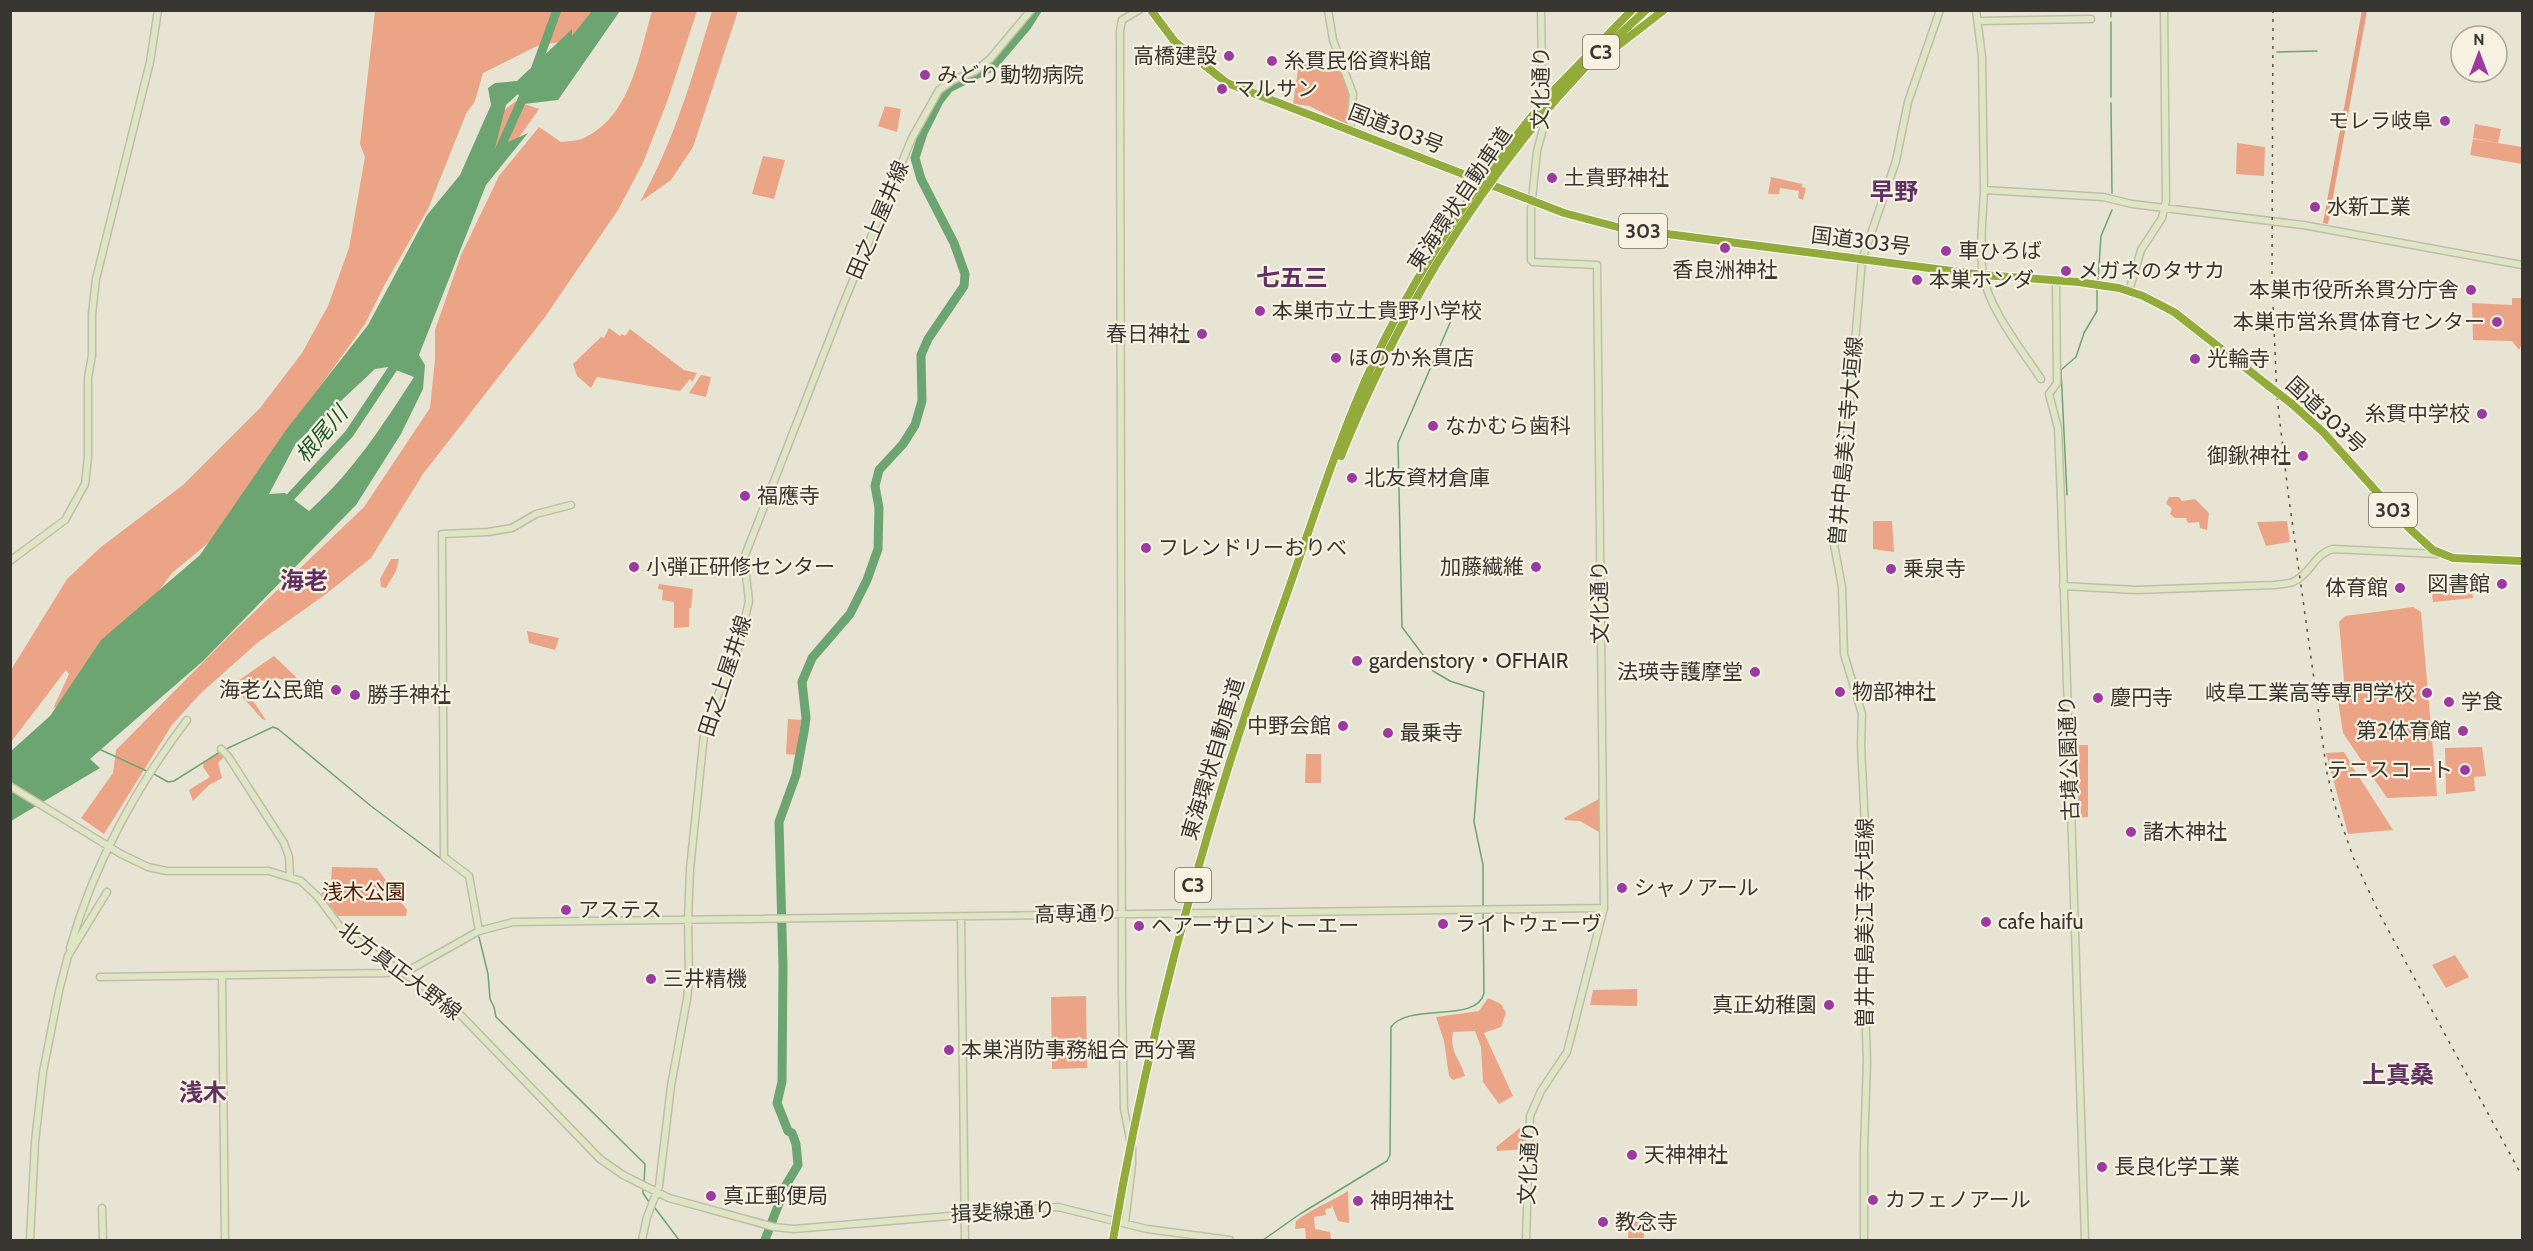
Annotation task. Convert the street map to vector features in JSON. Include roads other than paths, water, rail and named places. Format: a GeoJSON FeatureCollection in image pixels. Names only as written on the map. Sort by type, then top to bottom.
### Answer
{"type":"FeatureCollection","features":[{"type":"Feature","properties":{"kind":"highway","name":"国道303号"},"geometry":{"type":"LineString","coordinates":[[1151,10],[1175,42],[1227,83],[1249,94],[1564,213],[1612,226],[1983,275],[2103,285],[2129,291],[2174,312],[2292,404],[2324,433],[2410,530],[2439,554]]}},
{"type":"Feature","properties":{"kind":"highway","name":"東海環状自動車道"},"geometry":{"type":"LineString","coordinates":[[1113,1240],[1135,1122],[1194,881],[1238,736],[1360,393],[1417,279],[1492,165],[1632,10]]}},
{"type":"Feature","properties":{"kind":"highway","name":"東海環状自動車道"},"geometry":{"type":"LineString","coordinates":[[1556,93],[1571,83],[1646,10]]}},
{"type":"Feature","properties":{"kind":"highway"},"geometry":{"type":"LineString","coordinates":[[1571,83],[1664,10]]}},
{"type":"Feature","properties":{"kind":"highway"},"geometry":{"type":"LineString","coordinates":[[2439,554],[2453,558],[2523,561]]}},
{"type":"Feature","properties":{"kind":"street"},"geometry":{"type":"LineString","coordinates":[[10,561],[65,520],[85,484],[88,464],[88,378],[92,355],[92,314],[96,279],[150,62],[158,10]]}},
{"type":"Feature","properties":{"kind":"street","name":"田之上屋井線"},"geometry":{"type":"LineString","coordinates":[[642,1240],[647,1217],[656,1196],[689,980],[688,919],[691,862],[704,735],[714,704],[738,649],[749,601],[744,558],[912,138],[939,90],[990,59],[1031,10]]}},
{"type":"Feature","properties":{"kind":"street"},"geometry":{"type":"LineString","coordinates":[[1125,1223],[1132,1149],[1124,1109],[1121,913],[1120,31],[1122,20],[1138,10]]}},
{"type":"Feature","properties":{"kind":"street"},"geometry":{"type":"LineString","coordinates":[[1328,10],[1333,40],[1353,94],[1350,131]]}},
{"type":"Feature","properties":{"kind":"street","name":"文化通り"},"geometry":{"type":"LineString","coordinates":[[1526,1240],[1530,1116],[1541,1091],[1567,1052],[1604,908],[1597,265],[1533,262],[1531,260],[1532,201],[1543,129],[1541,10]]}},
{"type":"Feature","properties":{"kind":"street","name":"曽井中島美江寺大垣線"},"geometry":{"type":"LineString","coordinates":[[1864,1240],[1867,1060],[1863,950],[1865,827],[1861,745],[1862,714],[1844,654],[1842,587],[1833,539],[1846,436],[1862,260],[1896,161],[1908,102],[1940,10]]}},
{"type":"Feature","properties":{"kind":"street"},"geometry":{"type":"LineString","coordinates":[[1976,10],[1982,57],[1983,275],[1992,301],[2041,379]]}},
{"type":"Feature","properties":{"kind":"street"},"geometry":{"type":"LineString","coordinates":[[2129,291],[2140,250],[2162,218],[2165,208],[2164,10]]}},
{"type":"Feature","properties":{"kind":"street"},"geometry":{"type":"LineString","coordinates":[[1978,21],[2091,20]]}},
{"type":"Feature","properties":{"kind":"street"},"geometry":{"type":"LineString","coordinates":[[1984,190],[2089,195],[2165,208],[2303,225],[2523,265]]}},
{"type":"Feature","properties":{"kind":"street","name":"古墳公園通り"},"geometry":{"type":"LineString","coordinates":[[2056,281],[2057,383],[2049,394],[2058,428],[2085,1240]]}},
{"type":"Feature","properties":{"kind":"street"},"geometry":{"type":"LineString","coordinates":[[478,931],[469,876],[444,857],[442,534],[488,532],[512,528],[536,514],[571,505]]}},
{"type":"Feature","properties":{"kind":"street"},"geometry":{"type":"LineString","coordinates":[[2063,586],[2136,590],[2274,585],[2296,580],[2304,574],[2318,556],[2333,549],[2439,554]]}},
{"type":"Feature","properties":{"kind":"street"},"geometry":{"type":"LineString","coordinates":[[30,1240],[35,1142],[43,1072],[68,956],[89,892],[129,809],[170,742],[187,720]]}},
{"type":"Feature","properties":{"kind":"street"},"geometry":{"type":"LineString","coordinates":[[220,749],[228,756],[284,843],[289,856],[290,876]]}},
{"type":"Feature","properties":{"kind":"street","name":"北方真正大野線"},"geometry":{"type":"LineString","coordinates":[[10,786],[136,862],[167,871],[257,871],[290,876],[310,888],[341,928],[450,1004],[600,1159],[656,1196]]}},
{"type":"Feature","properties":{"kind":"street"},"geometry":{"type":"LineString","coordinates":[[68,956],[107,892]]}},
{"type":"Feature","properties":{"kind":"street","name":"高専通り"},"geometry":{"type":"LineString","coordinates":[[404,973],[478,931],[513,922],[1604,908]]}},
{"type":"Feature","properties":{"kind":"street"},"geometry":{"type":"LineString","coordinates":[[961,916],[964,1240]]}},
{"type":"Feature","properties":{"kind":"street"},"geometry":{"type":"LineString","coordinates":[[100,977],[387,973],[394,967]]}},
{"type":"Feature","properties":{"kind":"street"},"geometry":{"type":"LineString","coordinates":[[222,976],[225,1240]]}},
{"type":"Feature","properties":{"kind":"street","name":"揖斐線通り"},"geometry":{"type":"LineString","coordinates":[[656,1196],[766,1226],[794,1229],[1058,1208],[1149,1229],[1230,1240]]}},
{"type":"Feature","properties":{"kind":"street"},"geometry":{"type":"LineString","coordinates":[[102,1208],[102,1240]]}},
{"type":"Feature","properties":{"kind":"waterway","name":"根尾川"},"geometry":{"type":"LineString","coordinates":[[535,70],[557,10]]}},
{"type":"Feature","properties":{"kind":"waterway"},"geometry":{"type":"LineString","coordinates":[[765,1240],[786,1185],[798,1165],[796,1144],[777,1103],[782,1082],[783,966],[779,822],[796,775],[804,732],[806,718],[802,682],[812,658],[850,614],[867,580],[878,549],[879,508],[875,486],[879,470],[903,444],[915,425],[922,401],[921,355],[928,339],[964,286],[965,274],[954,243],[921,179],[915,158],[923,133],[939,101],[949,88],[992,67],[1027,26],[1037,10]]}},
{"type":"Feature","properties":{"kind":"waterway"},"geometry":{"type":"LineString","coordinates":[[2111,10],[2111,17]]}},
{"type":"Feature","properties":{"kind":"waterway"},"geometry":{"type":"LineString","coordinates":[[2111,22],[2111,97]]}},
{"type":"Feature","properties":{"kind":"waterway"},"geometry":{"type":"LineString","coordinates":[[2277,52],[2317,51]]}},
{"type":"Feature","properties":{"kind":"waterway","name":"根尾川"},"geometry":{"type":"LineString","coordinates":[[497,155],[526,91]]}},
{"type":"Feature","properties":{"kind":"waterway"},"geometry":{"type":"LineString","coordinates":[[2111,103],[2112,193]]}},
{"type":"Feature","properties":{"kind":"waterway"},"geometry":{"type":"LineString","coordinates":[[2098,280],[2101,236],[2112,210]]}},
{"type":"Feature","properties":{"kind":"waterway"},"geometry":{"type":"LineString","coordinates":[[2067,495],[2061,370],[2076,357],[2084,333],[2097,311],[2097,289]]}},
{"type":"Feature","properties":{"kind":"waterway"},"geometry":{"type":"LineString","coordinates":[[1456,309],[1398,443],[1402,627],[1433,671],[1450,681],[1484,692],[1474,822],[1483,865],[1483,908]]}},
{"type":"Feature","properties":{"kind":"waterway","name":"根尾川"},"geometry":{"type":"LineString","coordinates":[[283,505],[349,434],[399,359]]}},
{"type":"Feature","properties":{"kind":"waterway"},"geometry":{"type":"LineString","coordinates":[[224,750],[273,727],[278,729],[371,806],[440,858]]}},
{"type":"Feature","properties":{"kind":"waterway"},"geometry":{"type":"LineString","coordinates":[[99,749],[149,772]]}},
{"type":"Feature","properties":{"kind":"waterway"},"geometry":{"type":"LineString","coordinates":[[154,774],[168,782],[174,781],[220,752]]}},
{"type":"Feature","properties":{"kind":"waterway"},"geometry":{"type":"LineString","coordinates":[[1263,1240],[1300,1214],[1387,1161],[1390,1155],[1391,1027],[1400,1020],[1412,1016],[1456,1011],[1469,1008],[1479,1002],[1484,993],[1483,913]]}},
{"type":"Feature","properties":{"kind":"waterway"},"geometry":{"type":"LineString","coordinates":[[479,937],[488,974],[490,999],[496,1017],[645,1164],[644,1183]]}},
{"type":"Feature","properties":{"kind":"waterway"},"geometry":{"type":"LineString","coordinates":[[643,1188],[643,1193],[649,1202]]}},
{"type":"Feature","properties":{"kind":"waterway"},"geometry":{"type":"LineString","coordinates":[[655,1208],[679,1240]]}},
{"type":"Feature","properties":{"kind":"railway"},"geometry":{"type":"LineString","coordinates":[[2273,10],[2272,281],[2277,397],[2327,773],[2335,806],[2354,859],[2379,913],[2522,1176]]}},
{"type":"Feature","properties":{"kind":"place","name":"高橋建設"},"geometry":{"type":"Point","coordinates":[1229,56]}},
{"type":"Feature","properties":{"kind":"place","name":"糸貫民俗資料館"},"geometry":{"type":"Point","coordinates":[1272,61]}},
{"type":"Feature","properties":{"kind":"place","name":"みどり動物病院"},"geometry":{"type":"Point","coordinates":[925,75]}},
{"type":"Feature","properties":{"kind":"place","name":"マルサン"},"geometry":{"type":"Point","coordinates":[1222,89]}},
{"type":"Feature","properties":{"kind":"place","name":"モレラ岐阜"},"geometry":{"type":"Point","coordinates":[2445,121]}},
{"type":"Feature","properties":{"kind":"place","name":"土貴野神社"},"geometry":{"type":"Point","coordinates":[1552,178]}},
{"type":"Feature","properties":{"kind":"place","name":"水新工業"},"geometry":{"type":"Point","coordinates":[2315,207]}},
{"type":"Feature","properties":{"kind":"place","name":"香良洲神社"},"geometry":{"type":"Point","coordinates":[1725,248]}},
{"type":"Feature","properties":{"kind":"place","name":"車ひろば"},"geometry":{"type":"Point","coordinates":[1946,251]}},
{"type":"Feature","properties":{"kind":"place","name":"メガネのタサカ"},"geometry":{"type":"Point","coordinates":[2066,271]}},
{"type":"Feature","properties":{"kind":"place","name":"本巣ホンダ"},"geometry":{"type":"Point","coordinates":[1917,280]}},
{"type":"Feature","properties":{"kind":"place","name":"本巣市役所糸貫分庁舎"},"geometry":{"type":"Point","coordinates":[2471,290]}},
{"type":"Feature","properties":{"kind":"place","name":"本巣市立土貴野小学校"},"geometry":{"type":"Point","coordinates":[1260,311]}},
{"type":"Feature","properties":{"kind":"place","name":"本巣市営糸貫体育センター"},"geometry":{"type":"Point","coordinates":[2497,322]}},
{"type":"Feature","properties":{"kind":"place","name":"春日神社"},"geometry":{"type":"Point","coordinates":[1202,334]}},
{"type":"Feature","properties":{"kind":"place","name":"ほのか糸貫店"},"geometry":{"type":"Point","coordinates":[1336,358]}},
{"type":"Feature","properties":{"kind":"place","name":"光輪寺"},"geometry":{"type":"Point","coordinates":[2195,359]}},
{"type":"Feature","properties":{"kind":"place","name":"糸貫中学校"},"geometry":{"type":"Point","coordinates":[2482,414]}},
{"type":"Feature","properties":{"kind":"place","name":"なかむら歯科"},"geometry":{"type":"Point","coordinates":[1433,426]}},
{"type":"Feature","properties":{"kind":"place","name":"御鍬神社"},"geometry":{"type":"Point","coordinates":[2303,456]}},
{"type":"Feature","properties":{"kind":"place","name":"北友資材倉庫"},"geometry":{"type":"Point","coordinates":[1352,478]}},
{"type":"Feature","properties":{"kind":"place","name":"福應寺"},"geometry":{"type":"Point","coordinates":[745,496]}},
{"type":"Feature","properties":{"kind":"place","name":"フレンドリーおりべ"},"geometry":{"type":"Point","coordinates":[1146,548]}},
{"type":"Feature","properties":{"kind":"place","name":"小弾正研修センター"},"geometry":{"type":"Point","coordinates":[634,567]}},
{"type":"Feature","properties":{"kind":"place","name":"加藤繊維"},"geometry":{"type":"Point","coordinates":[1536,567]}},
{"type":"Feature","properties":{"kind":"place","name":"乗泉寺"},"geometry":{"type":"Point","coordinates":[1891,569]}},
{"type":"Feature","properties":{"kind":"place","name":"図書館"},"geometry":{"type":"Point","coordinates":[2502,584]}},
{"type":"Feature","properties":{"kind":"place","name":"体育館"},"geometry":{"type":"Point","coordinates":[2400,588]}},
{"type":"Feature","properties":{"kind":"place","name":"gardenstory・OFHAIR"},"geometry":{"type":"Point","coordinates":[1357,661]}},
{"type":"Feature","properties":{"kind":"place","name":"法瑛寺護摩堂"},"geometry":{"type":"Point","coordinates":[1755,672]}},
{"type":"Feature","properties":{"kind":"place","name":"海老公民館"},"geometry":{"type":"Point","coordinates":[336,690]}},
{"type":"Feature","properties":{"kind":"place","name":"物部神社"},"geometry":{"type":"Point","coordinates":[1840,692]}},
{"type":"Feature","properties":{"kind":"place","name":"岐阜工業高等専門学校"},"geometry":{"type":"Point","coordinates":[2427,693]}},
{"type":"Feature","properties":{"kind":"place","name":"勝手神社"},"geometry":{"type":"Point","coordinates":[355,695]}},
{"type":"Feature","properties":{"kind":"place","name":"慶円寺"},"geometry":{"type":"Point","coordinates":[2098,698]}},
{"type":"Feature","properties":{"kind":"place","name":"学食"},"geometry":{"type":"Point","coordinates":[2449,702]}},
{"type":"Feature","properties":{"kind":"place","name":"中野会館"},"geometry":{"type":"Point","coordinates":[1343,726]}},
{"type":"Feature","properties":{"kind":"place","name":"第2体育館"},"geometry":{"type":"Point","coordinates":[2463,731]}},
{"type":"Feature","properties":{"kind":"place","name":"最乗寺"},"geometry":{"type":"Point","coordinates":[1388,733]}},
{"type":"Feature","properties":{"kind":"place","name":"テニスコート"},"geometry":{"type":"Point","coordinates":[2465,770]}},
{"type":"Feature","properties":{"kind":"place","name":"諸木神社"},"geometry":{"type":"Point","coordinates":[2131,832]}},
{"type":"Feature","properties":{"kind":"place","name":"シャノアール"},"geometry":{"type":"Point","coordinates":[1622,888]}},
{"type":"Feature","properties":{"kind":"place","name":"アステス"},"geometry":{"type":"Point","coordinates":[566,910]}},
{"type":"Feature","properties":{"kind":"place","name":"cafe haifu"},"geometry":{"type":"Point","coordinates":[1986,922]}},
{"type":"Feature","properties":{"kind":"place","name":"ライトウェーヴ"},"geometry":{"type":"Point","coordinates":[1443,924]}},
{"type":"Feature","properties":{"kind":"place","name":"ヘアーサロントーエー"},"geometry":{"type":"Point","coordinates":[1139,926]}},
{"type":"Feature","properties":{"kind":"place","name":"三井精機"},"geometry":{"type":"Point","coordinates":[651,979]}},
{"type":"Feature","properties":{"kind":"place","name":"真正幼稚園"},"geometry":{"type":"Point","coordinates":[1829,1005]}},
{"type":"Feature","properties":{"kind":"place","name":"本巣消防事務組合 西分署"},"geometry":{"type":"Point","coordinates":[949,1050]}},
{"type":"Feature","properties":{"kind":"place","name":"天神神社"},"geometry":{"type":"Point","coordinates":[1632,1155]}},
{"type":"Feature","properties":{"kind":"place","name":"長良化学工業"},"geometry":{"type":"Point","coordinates":[2102,1167]}},
{"type":"Feature","properties":{"kind":"place","name":"真正郵便局"},"geometry":{"type":"Point","coordinates":[711,1196]}},
{"type":"Feature","properties":{"kind":"place","name":"カフェノアール"},"geometry":{"type":"Point","coordinates":[1873,1200]}},
{"type":"Feature","properties":{"kind":"place","name":"神明神社"},"geometry":{"type":"Point","coordinates":[1358,1201]}},
{"type":"Feature","properties":{"kind":"place","name":"教念寺"},"geometry":{"type":"Point","coordinates":[1603,1222]}},
{"type":"Feature","properties":{"kind":"district","name":"早野"},"geometry":{"type":"Point","coordinates":[1894,192]}},
{"type":"Feature","properties":{"kind":"district","name":"七五三"},"geometry":{"type":"Point","coordinates":[1292,278]}},
{"type":"Feature","properties":{"kind":"district","name":"海老"},"geometry":{"type":"Point","coordinates":[304,581]}},
{"type":"Feature","properties":{"kind":"district","name":"上真桑"},"geometry":{"type":"Point","coordinates":[2398,1075]}},
{"type":"Feature","properties":{"kind":"district","name":"浅木"},"geometry":{"type":"Point","coordinates":[203,1093]}},
{"type":"Feature","properties":{"kind":"park label","name":"浅木公園"},"geometry":{"type":"Point","coordinates":[364,892]}}]}
